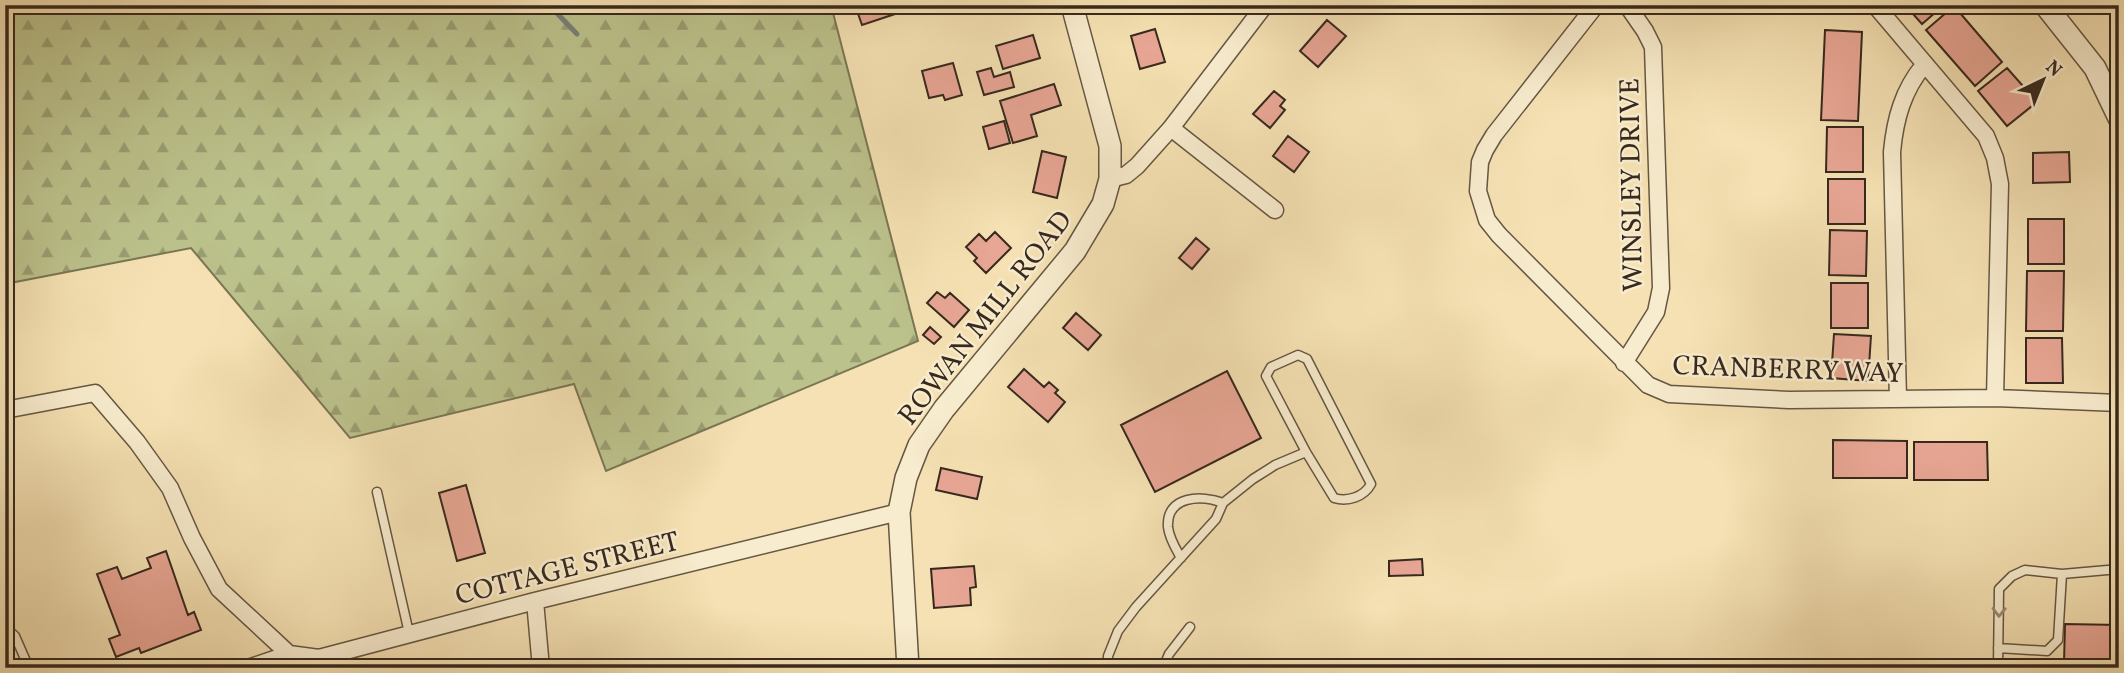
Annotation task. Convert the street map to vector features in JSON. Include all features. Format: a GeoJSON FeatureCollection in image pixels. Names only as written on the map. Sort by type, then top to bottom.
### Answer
{"type":"FeatureCollection","features":[{"type":"Feature","properties":{"kind":"street","name":"ROWAN MILL ROAD"},"geometry":{"type":"LineString","coordinates":[[908,668],[899,512],[906,478],[919,445],[944,409],[1075,251],[1103,204],[1110,179],[1110,146],[1072,5]]}},
{"type":"Feature","properties":{"kind":"street"},"geometry":{"type":"LineString","coordinates":[[1110,179],[1126,175],[1171,128],[1265,5]]}},
{"type":"Feature","properties":{"kind":"street","name":"CRANBERRY WAY"},"geometry":{"type":"LineString","coordinates":[[1596,5],[1494,135],[1480,162],[1478,191],[1487,220],[1499,235],[1648,385],[1668,394],[1789,400],[1995,398],[2119,403]]}},
{"type":"Feature","properties":{"kind":"street","name":"WINSLEY DRIVE"},"geometry":{"type":"LineString","coordinates":[[1624,363],[1656,312],[1661,288],[1653,47],[1646,31],[1627,5]]}},
{"type":"Feature","properties":{"kind":"street"},"geometry":{"type":"LineString","coordinates":[[1875,5],[1986,136],[1996,158],[2000,184],[1995,398]]}},
{"type":"Feature","properties":{"kind":"street"},"geometry":{"type":"LineString","coordinates":[[2049,7],[2095,68],[2119,118]]}},
{"type":"Feature","properties":{"kind":"street"},"geometry":{"type":"LineString","coordinates":[[1898,399],[1892,152],[1895,120],[1912,79],[1924,65]]}},
{"type":"Feature","properties":{"kind":"street"},"geometry":{"type":"LineString","coordinates":[[1171,128],[1275,209]]}},
{"type":"Feature","properties":{"kind":"street"},"geometry":{"type":"LineString","coordinates":[[5,410],[95,393],[137,442],[170,488],[219,589],[289,654]]}},
{"type":"Feature","properties":{"kind":"street","name":"COTTAGE STREET"},"geometry":{"type":"LineString","coordinates":[[248,668],[289,654],[320,663],[409,634],[535,601],[899,512]]}},
{"type":"Feature","properties":{"kind":"street"},"geometry":{"type":"LineString","coordinates":[[535,601],[541,668]]}},
{"type":"Feature","properties":{"kind":"lane"},"geometry":{"type":"LineString","coordinates":[[1298,355],[1307,359],[1371,484],[1367,491],[1345,501],[1334,498],[1306,452],[1266,376],[1271,367],[1298,355]]}},
{"type":"Feature","properties":{"kind":"lane"},"geometry":{"type":"LineString","coordinates":[[1107,668],[1108,656],[1118,631],[1136,607],[1216,519],[1223,503],[1275,465],[1306,452]]}},
{"type":"Feature","properties":{"kind":"lane"},"geometry":{"type":"LineString","coordinates":[[377,492],[409,634]]}},
{"type":"Feature","properties":{"kind":"lane"},"geometry":{"type":"LineString","coordinates":[[1181,558],[1172,543],[1168,527],[1174,509],[1178,504],[1192,498],[1209,498],[1223,503]]}},
{"type":"Feature","properties":{"kind":"lane"},"geometry":{"type":"LineString","coordinates":[[1998,668],[1999,589],[2012,576],[2025,569],[2062,574],[2119,569]]}},
{"type":"Feature","properties":{"kind":"lane"},"geometry":{"type":"LineString","coordinates":[[1998,648],[2047,651],[2057,640],[2062,574]]}},
{"type":"Feature","properties":{"kind":"lane"},"geometry":{"type":"LineString","coordinates":[[5,627],[15,636],[29,668]]}},
{"type":"Feature","properties":{"kind":"lane"},"geometry":{"type":"LineString","coordinates":[[1163,668],[1169,654],[1190,627]]}},
{"type":"Feature","properties":{"kind":"green space"},"geometry":{"type":"Polygon","coordinates":[[[5,5],[831,5],[918,341],[606,471],[574,384],[350,438],[191,248],[5,284],[5,5]]]}},
{"type":"Feature","properties":{"kind":"building"},"geometry":{"type":"Polygon","coordinates":[[[855,5],[902,5],[904,11],[862,25],[855,5]]]}},
{"type":"Feature","properties":{"kind":"building"},"geometry":{"type":"Polygon","coordinates":[[[1905,5],[1944,5],[1922,24],[1905,5]]]}},
{"type":"Feature","properties":{"kind":"building"},"geometry":{"type":"Polygon","coordinates":[[[1954,6],[2002,62],[1975,86],[1926,30],[1954,6]]]}},
{"type":"Feature","properties":{"kind":"building"},"geometry":{"type":"Polygon","coordinates":[[[1327,20],[1346,36],[1318,67],[1300,51],[1327,20]]]}},
{"type":"Feature","properties":{"kind":"building"},"geometry":{"type":"Polygon","coordinates":[[[1155,29],[1165,62],[1140,69],[1131,36],[1155,29]]]}},
{"type":"Feature","properties":{"kind":"building"},"geometry":{"type":"Polygon","coordinates":[[[1825,30],[1862,32],[1858,121],[1821,120],[1825,30]]]}},
{"type":"Feature","properties":{"kind":"building"},"geometry":{"type":"Polygon","coordinates":[[[1033,35],[1040,58],[1003,69],[996,46],[1033,35]]]}},
{"type":"Feature","properties":{"kind":"building"},"geometry":{"type":"Polygon","coordinates":[[[953,63],[962,95],[945,100],[943,95],[929,98],[922,71],[953,63]]]}},
{"type":"Feature","properties":{"kind":"building"},"geometry":{"type":"Polygon","coordinates":[[[991,68],[994,77],[1010,72],[1014,87],[984,95],[977,72],[991,68]]]}},
{"type":"Feature","properties":{"kind":"building"},"geometry":{"type":"Polygon","coordinates":[[[2007,68],[2037,102],[2007,126],[1978,91],[2007,68]]]}},
{"type":"Feature","properties":{"kind":"building"},"geometry":{"type":"Polygon","coordinates":[[[1054,84],[1061,105],[1031,115],[1037,136],[1013,143],[1000,101],[1054,84]]]}},
{"type":"Feature","properties":{"kind":"building"},"geometry":{"type":"Polygon","coordinates":[[[1274,91],[1285,100],[1280,106],[1285,110],[1270,128],[1253,114],[1274,91]]]}},
{"type":"Feature","properties":{"kind":"building"},"geometry":{"type":"Polygon","coordinates":[[[1004,121],[1010,143],[989,149],[983,127],[1004,121]]]}},
{"type":"Feature","properties":{"kind":"building"},"geometry":{"type":"Polygon","coordinates":[[[1827,127],[1863,127],[1863,172],[1826,172],[1827,127]]]}},
{"type":"Feature","properties":{"kind":"building"},"geometry":{"type":"Polygon","coordinates":[[[1288,136],[1309,152],[1294,172],[1273,156],[1288,136]]]}},
{"type":"Feature","properties":{"kind":"building"},"geometry":{"type":"Polygon","coordinates":[[[1042,151],[1066,157],[1057,198],[1033,192],[1042,151]]]}},
{"type":"Feature","properties":{"kind":"building"},"geometry":{"type":"Polygon","coordinates":[[[2069,152],[2070,182],[2033,183],[2033,153],[2069,152]]]}},
{"type":"Feature","properties":{"kind":"building"},"geometry":{"type":"Polygon","coordinates":[[[1828,179],[1865,179],[1865,224],[1828,224],[1828,179]]]}},
{"type":"Feature","properties":{"kind":"building"},"geometry":{"type":"Polygon","coordinates":[[[2028,219],[2064,219],[2064,264],[2028,264],[2028,219]]]}},
{"type":"Feature","properties":{"kind":"building"},"geometry":{"type":"Polygon","coordinates":[[[1830,230],[1867,231],[1866,276],[1829,275],[1830,230]]]}},
{"type":"Feature","properties":{"kind":"building"},"geometry":{"type":"Polygon","coordinates":[[[995,232],[1011,248],[986,273],[974,261],[977,258],[966,247],[979,234],[986,241],[995,232]]]}},
{"type":"Feature","properties":{"kind":"building"},"geometry":{"type":"Polygon","coordinates":[[[1196,238],[1209,249],[1192,269],[1179,258],[1196,238]]]}},
{"type":"Feature","properties":{"kind":"building"},"geometry":{"type":"Polygon","coordinates":[[[2027,271],[2064,271],[2063,331],[2026,331],[2027,271]]]}},
{"type":"Feature","properties":{"kind":"building"},"geometry":{"type":"Polygon","coordinates":[[[1831,283],[1868,283],[1868,328],[1831,328],[1831,283]]]}},
{"type":"Feature","properties":{"kind":"building"},"geometry":{"type":"Polygon","coordinates":[[[937,292],[945,298],[950,293],[969,310],[954,327],[927,303],[937,292]]]}},
{"type":"Feature","properties":{"kind":"building"},"geometry":{"type":"Polygon","coordinates":[[[1076,313],[1101,335],[1088,350],[1063,328],[1076,313]]]}},
{"type":"Feature","properties":{"kind":"building"},"geometry":{"type":"Polygon","coordinates":[[[930,327],[941,337],[934,344],[923,335],[930,327]]]}},
{"type":"Feature","properties":{"kind":"building"},"geometry":{"type":"Polygon","coordinates":[[[1834,334],[1871,336],[1868,381],[1831,378],[1834,334]]]}},
{"type":"Feature","properties":{"kind":"building"},"geometry":{"type":"Polygon","coordinates":[[[2026,338],[2062,338],[2063,383],[2026,383],[2026,338]]]}},
{"type":"Feature","properties":{"kind":"building"},"geometry":{"type":"Polygon","coordinates":[[[1024,369],[1044,387],[1049,382],[1058,390],[1055,393],[1065,402],[1048,422],[1008,387],[1024,369]]]}},
{"type":"Feature","properties":{"kind":"building"},"geometry":{"type":"Polygon","coordinates":[[[1227,371],[1261,438],[1155,492],[1121,425],[1227,371]]]}},
{"type":"Feature","properties":{"kind":"building"},"geometry":{"type":"Polygon","coordinates":[[[1833,440],[1907,441],[1907,478],[1833,478],[1833,440]]]}},
{"type":"Feature","properties":{"kind":"building"},"geometry":{"type":"Polygon","coordinates":[[[1914,442],[1987,442],[1988,480],[1914,480],[1914,442]]]}},
{"type":"Feature","properties":{"kind":"building"},"geometry":{"type":"Polygon","coordinates":[[[941,468],[982,477],[977,499],[936,490],[941,468]]]}},
{"type":"Feature","properties":{"kind":"building"},"geometry":{"type":"Polygon","coordinates":[[[466,485],[485,553],[457,561],[439,493],[466,485]]]}},
{"type":"Feature","properties":{"kind":"building"},"geometry":{"type":"Polygon","coordinates":[[[166,551],[188,615],[194,612],[201,630],[141,653],[139,648],[116,657],[109,639],[120,635],[97,574],[117,567],[122,579],[151,568],[147,558],[166,551]]]}},
{"type":"Feature","properties":{"kind":"building"},"geometry":{"type":"Polygon","coordinates":[[[1422,559],[1423,575],[1389,576],[1389,561],[1422,559]]]}},
{"type":"Feature","properties":{"kind":"building"},"geometry":{"type":"Polygon","coordinates":[[[974,566],[976,587],[970,588],[971,605],[934,608],[931,569],[974,566]]]}},
{"type":"Feature","properties":{"kind":"building"},"geometry":{"type":"Polygon","coordinates":[[[2065,624],[2119,625],[2119,668],[2008,668],[2008,662],[2064,663],[2065,624]]]}},
{"type":"Feature","properties":{"kind":"building"},"geometry":{"type":"Polygon","coordinates":[[[1674,661],[1676,668],[1656,668],[1674,661]]]}},
{"type":"Feature","properties":{"kind":"waterway"},"geometry":{"type":"LineString","coordinates":[[549,5],[577,34]]}}]}
